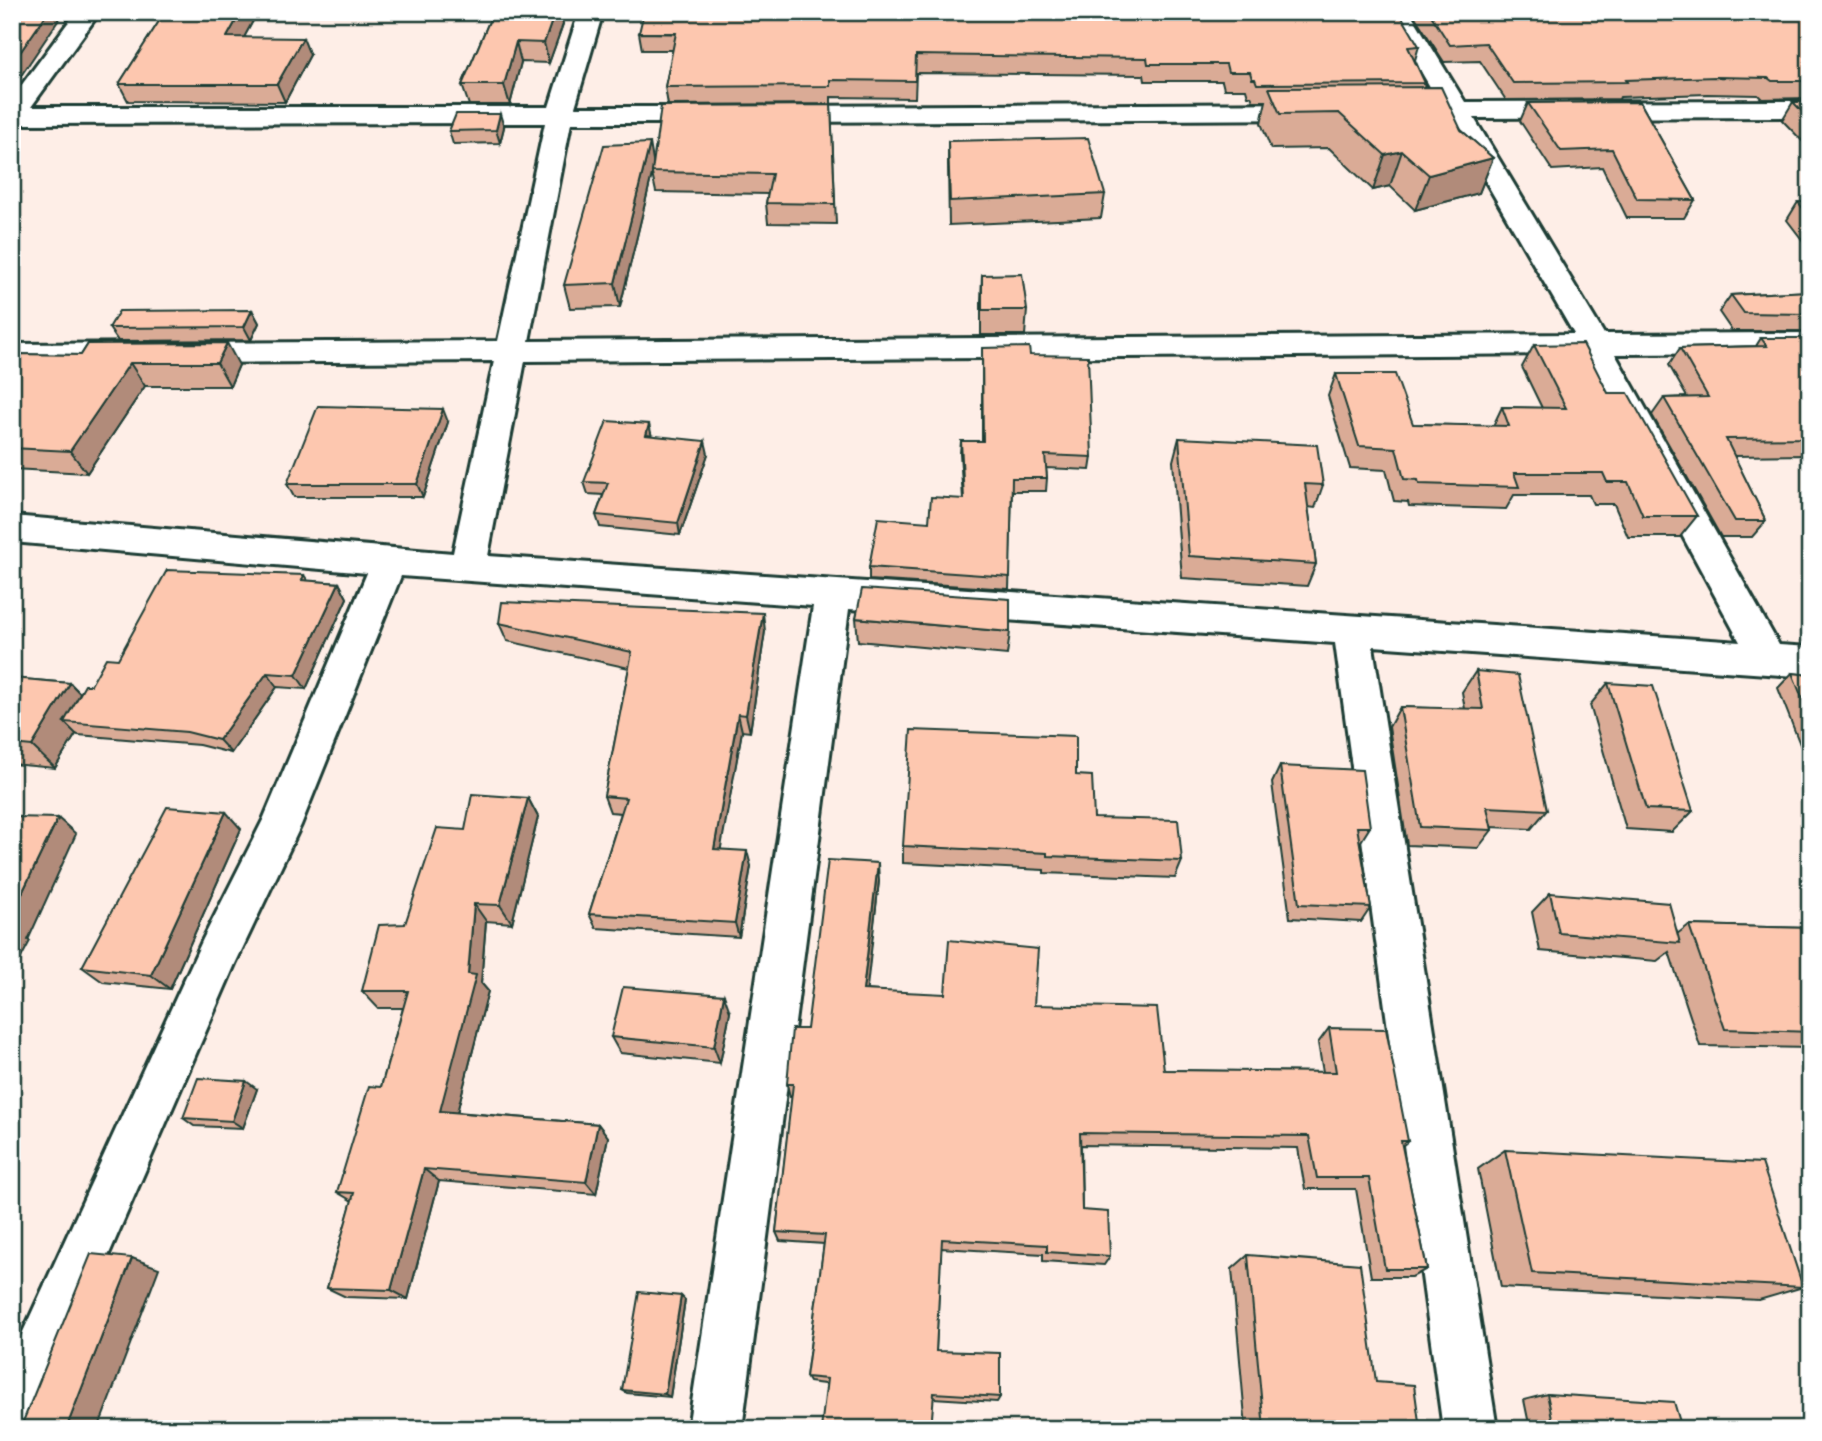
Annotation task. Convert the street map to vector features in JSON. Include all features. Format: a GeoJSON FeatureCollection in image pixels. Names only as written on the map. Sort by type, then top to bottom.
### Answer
{"type":"FeatureCollection","features":[{"type":"Feature","properties":{"kind":"street"},"geometry":{"type":"LineString","coordinates":[[13,115],[88,12]]}},
{"type":"Feature","properties":{"kind":"street"},"geometry":{"type":"LineString","coordinates":[[468,568],[559,116],[591,12]]}},
{"type":"Feature","properties":{"kind":"street"},"geometry":{"type":"LineString","coordinates":[[1398,12],[1555,273],[1769,661]]}},
{"type":"Feature","properties":{"kind":"street"},"geometry":{"type":"LineString","coordinates":[[1374,110],[1810,109]]}},
{"type":"Feature","properties":{"kind":"street"},"geometry":{"type":"LineString","coordinates":[[13,115],[559,116],[1346,110]]}},
{"type":"Feature","properties":{"kind":"street"},"geometry":{"type":"LineString","coordinates":[[12,354],[1810,343]]}},
{"type":"Feature","properties":{"kind":"street"},"geometry":{"type":"LineString","coordinates":[[12,529],[468,568],[1810,662]]}},
{"type":"Feature","properties":{"kind":"street"},"geometry":{"type":"LineString","coordinates":[[12,1416],[218,953],[281,825],[388,561]]}},
{"type":"Feature","properties":{"kind":"street"},"geometry":{"type":"LineString","coordinates":[[715,1429],[833,594]]}},
{"type":"Feature","properties":{"kind":"street"},"geometry":{"type":"LineString","coordinates":[[1352,632],[1470,1429]]}},
{"type":"Feature","properties":{"kind":"building"},"geometry":{"type":"Polygon","coordinates":[[[12,12],[48,12],[12,64],[12,12]]]}},
{"type":"Feature","properties":{"kind":"building"},"geometry":{"type":"Polygon","coordinates":[[[165,12],[241,12],[227,37],[303,38],[277,84],[119,84],[165,12]]]}},
{"type":"Feature","properties":{"kind":"building"},"geometry":{"type":"Polygon","coordinates":[[[493,12],[555,12],[544,43],[516,42],[504,85],[462,85],[493,12]]]}},
{"type":"Feature","properties":{"kind":"building"},"geometry":{"type":"Polygon","coordinates":[[[644,12],[1399,12],[1419,46],[1408,47],[1425,83],[1257,84],[1250,72],[1228,72],[1226,64],[1148,64],[1147,58],[916,55],[915,81],[830,80],[830,86],[665,87],[676,33],[639,33],[644,12]]]}},
{"type":"Feature","properties":{"kind":"building"},"geometry":{"type":"Polygon","coordinates":[[[1429,12],[1810,12],[1810,81],[1716,77],[1626,80],[1627,82],[1513,83],[1486,43],[1450,45],[1429,12]]]}},
{"type":"Feature","properties":{"kind":"building"},"geometry":{"type":"Polygon","coordinates":[[[1441,87],[1461,130],[1493,158],[1429,175],[1402,151],[1385,155],[1339,113],[1280,114],[1269,88],[1441,87]]]}},
{"type":"Feature","properties":{"kind":"building"},"geometry":{"type":"Polygon","coordinates":[[[1640,102],[1695,200],[1637,199],[1612,149],[1561,151],[1528,103],[1640,102]]]}},
{"type":"Feature","properties":{"kind":"building"},"geometry":{"type":"Polygon","coordinates":[[[1793,102],[1810,102],[1810,120],[1793,102]]]}},
{"type":"Feature","properties":{"kind":"building"},"geometry":{"type":"Polygon","coordinates":[[[831,105],[835,204],[766,203],[772,174],[652,172],[661,106],[831,105]]]}},
{"type":"Feature","properties":{"kind":"building"},"geometry":{"type":"Polygon","coordinates":[[[456,114],[500,114],[496,130],[449,131],[456,114]]]}},
{"type":"Feature","properties":{"kind":"building"},"geometry":{"type":"Polygon","coordinates":[[[1088,138],[1105,194],[950,201],[948,141],[1088,138]]]}},
{"type":"Feature","properties":{"kind":"building"},"geometry":{"type":"Polygon","coordinates":[[[650,143],[615,283],[564,285],[604,145],[650,143]]]}},
{"type":"Feature","properties":{"kind":"building"},"geometry":{"type":"Polygon","coordinates":[[[1798,202],[1810,202],[1810,217],[1798,202]]]}},
{"type":"Feature","properties":{"kind":"building"},"geometry":{"type":"Polygon","coordinates":[[[1022,274],[1027,310],[982,310],[982,275],[1022,274]]]}},
{"type":"Feature","properties":{"kind":"building"},"geometry":{"type":"Polygon","coordinates":[[[1810,291],[1810,314],[1744,313],[1731,295],[1810,291]]]}},
{"type":"Feature","properties":{"kind":"building"},"geometry":{"type":"Polygon","coordinates":[[[252,310],[244,327],[109,328],[119,311],[252,310]]]}},
{"type":"Feature","properties":{"kind":"building"},"geometry":{"type":"Polygon","coordinates":[[[1761,338],[1810,338],[1810,438],[1726,439],[1766,521],[1735,521],[1664,398],[1708,397],[1680,348],[1767,346],[1761,338]]]}},
{"type":"Feature","properties":{"kind":"building"},"geometry":{"type":"Polygon","coordinates":[[[227,343],[217,363],[130,363],[70,451],[12,448],[12,354],[81,355],[88,344],[227,343]]]}},
{"type":"Feature","properties":{"kind":"building"},"geometry":{"type":"Polygon","coordinates":[[[1583,344],[1608,393],[1628,393],[1697,516],[1643,516],[1628,482],[1607,482],[1603,473],[1514,473],[1519,487],[1419,484],[1418,480],[1404,479],[1396,448],[1359,446],[1336,374],[1395,374],[1413,424],[1509,426],[1502,407],[1566,408],[1534,345],[1583,344]]]}},
{"type":"Feature","properties":{"kind":"building"},"geometry":{"type":"Polygon","coordinates":[[[1029,347],[1030,355],[1088,356],[1092,457],[1045,455],[1047,478],[1012,478],[1010,577],[869,567],[878,518],[929,522],[931,497],[964,499],[961,441],[983,441],[982,348],[1029,347]]]}},
{"type":"Feature","properties":{"kind":"building"},"geometry":{"type":"Polygon","coordinates":[[[318,406],[443,409],[417,484],[287,484],[318,406]]]}},
{"type":"Feature","properties":{"kind":"building"},"geometry":{"type":"Polygon","coordinates":[[[607,421],[649,424],[646,435],[705,441],[678,523],[596,515],[608,483],[584,482],[607,421]]]}},
{"type":"Feature","properties":{"kind":"building"},"geometry":{"type":"Polygon","coordinates":[[[1179,438],[1317,445],[1323,485],[1305,484],[1316,564],[1189,556],[1179,438]]]}},
{"type":"Feature","properties":{"kind":"building"},"geometry":{"type":"Polygon","coordinates":[[[167,570],[304,575],[302,580],[339,583],[296,675],[267,673],[219,740],[187,732],[64,722],[85,685],[91,685],[106,658],[118,659],[167,570]]]}},
{"type":"Feature","properties":{"kind":"building"},"geometry":{"type":"Polygon","coordinates":[[[862,589],[1010,599],[1010,632],[856,618],[862,589]]]}},
{"type":"Feature","properties":{"kind":"building"},"geometry":{"type":"Polygon","coordinates":[[[502,602],[763,613],[746,715],[738,714],[714,849],[747,851],[735,923],[589,914],[626,798],[604,796],[632,652],[499,623],[502,602]]]}},
{"type":"Feature","properties":{"kind":"building"},"geometry":{"type":"Polygon","coordinates":[[[1476,671],[1518,675],[1547,810],[1487,807],[1492,830],[1420,827],[1400,707],[1483,709],[1476,671]]]}},
{"type":"Feature","properties":{"kind":"building"},"geometry":{"type":"Polygon","coordinates":[[[1792,673],[1810,675],[1810,717],[1792,673]]]}},
{"type":"Feature","properties":{"kind":"building"},"geometry":{"type":"Polygon","coordinates":[[[12,678],[70,683],[32,746],[12,744],[12,678]]]}},
{"type":"Feature","properties":{"kind":"building"},"geometry":{"type":"Polygon","coordinates":[[[1608,683],[1653,686],[1693,811],[1646,809],[1608,683]]]}},
{"type":"Feature","properties":{"kind":"building"},"geometry":{"type":"Polygon","coordinates":[[[911,730],[1076,736],[1076,775],[1092,776],[1094,818],[1178,820],[1182,861],[1047,856],[1047,853],[903,846],[911,730]]]}},
{"type":"Feature","properties":{"kind":"building"},"geometry":{"type":"Polygon","coordinates":[[[1280,766],[1362,770],[1370,827],[1357,827],[1371,907],[1299,904],[1280,766]]]}},
{"type":"Feature","properties":{"kind":"building"},"geometry":{"type":"Polygon","coordinates":[[[472,794],[528,798],[500,905],[474,904],[468,974],[476,975],[440,1111],[598,1124],[586,1182],[424,1169],[391,1290],[327,1288],[354,1193],[337,1192],[369,1086],[381,1087],[408,991],[362,991],[379,925],[405,924],[437,828],[465,830],[472,794]]]}},
{"type":"Feature","properties":{"kind":"building"},"geometry":{"type":"Polygon","coordinates":[[[167,807],[226,812],[151,975],[82,967],[167,807]]]}},
{"type":"Feature","properties":{"kind":"building"},"geometry":{"type":"Polygon","coordinates":[[[12,817],[58,818],[12,914],[12,817]]]}},
{"type":"Feature","properties":{"kind":"building"},"geometry":{"type":"Polygon","coordinates":[[[828,860],[878,863],[863,990],[945,994],[949,940],[1038,949],[1034,1005],[1157,1008],[1164,1070],[1336,1072],[1329,1028],[1386,1029],[1408,1141],[1401,1141],[1427,1269],[1385,1269],[1369,1178],[1317,1178],[1309,1136],[1080,1133],[1082,1210],[1108,1212],[1110,1256],[1047,1252],[1047,1245],[942,1239],[936,1351],[1000,1353],[1000,1397],[934,1393],[931,1429],[821,1429],[827,1379],[806,1377],[825,1235],[776,1232],[793,1084],[787,1084],[792,1029],[807,1029],[828,860]]]}},
{"type":"Feature","properties":{"kind":"building"},"geometry":{"type":"Polygon","coordinates":[[[1550,893],[1669,903],[1680,943],[1559,933],[1550,893]]]}},
{"type":"Feature","properties":{"kind":"building"},"geometry":{"type":"Polygon","coordinates":[[[1689,925],[1810,928],[1810,1032],[1725,1029],[1689,925]]]}},
{"type":"Feature","properties":{"kind":"building"},"geometry":{"type":"Polygon","coordinates":[[[623,987],[724,995],[714,1047],[611,1037],[623,987]]]}},
{"type":"Feature","properties":{"kind":"building"},"geometry":{"type":"Polygon","coordinates":[[[198,1078],[246,1081],[232,1121],[183,1118],[198,1078]]]}},
{"type":"Feature","properties":{"kind":"building"},"geometry":{"type":"Polygon","coordinates":[[[1505,1150],[1762,1163],[1803,1287],[1532,1273],[1505,1150]]]}},
{"type":"Feature","properties":{"kind":"building"},"geometry":{"type":"Polygon","coordinates":[[[91,1254],[132,1258],[66,1429],[20,1429],[91,1254]]]}},
{"type":"Feature","properties":{"kind":"building"},"geometry":{"type":"Polygon","coordinates":[[[1248,1255],[1360,1264],[1376,1382],[1414,1385],[1420,1429],[1264,1429],[1248,1255]]]}},
{"type":"Feature","properties":{"kind":"building"},"geometry":{"type":"Polygon","coordinates":[[[639,1292],[681,1296],[665,1394],[622,1390],[639,1292]]]}},
{"type":"Feature","properties":{"kind":"building"},"geometry":{"type":"Polygon","coordinates":[[[1547,1394],[1674,1402],[1682,1429],[1544,1429],[1554,1427],[1547,1394]]]}}]}
